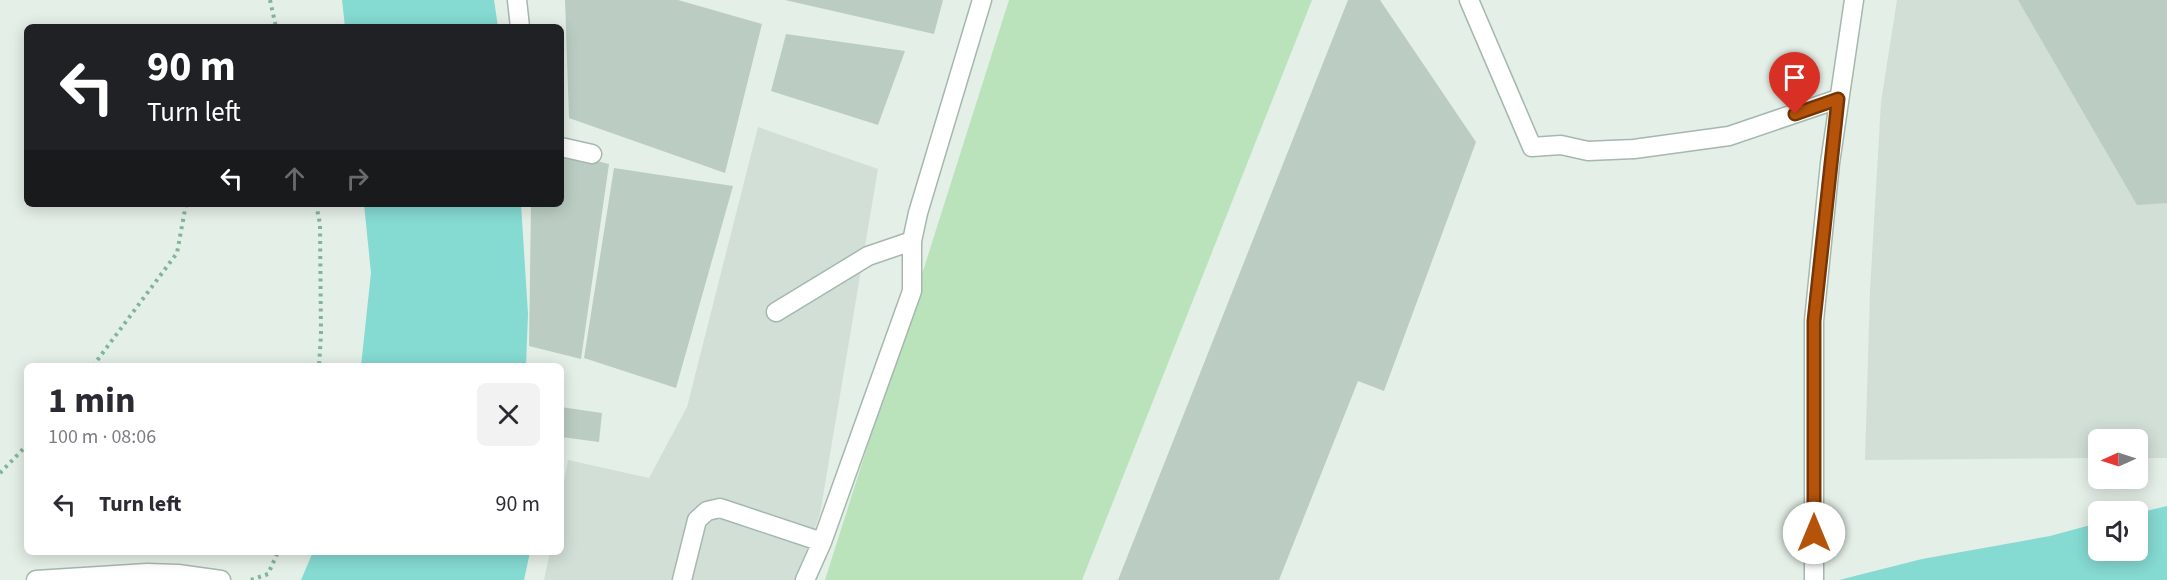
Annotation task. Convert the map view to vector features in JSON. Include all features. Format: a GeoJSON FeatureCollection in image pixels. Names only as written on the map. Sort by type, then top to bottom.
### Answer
{"type":"FeatureCollection","features":[{"type":"Feature","properties":{"kind":"street"},"geometry":{"type":"LineString","coordinates":[[517,0],[520,24]]}},
{"type":"Feature","properties":{"kind":"street"},"geometry":{"type":"LineString","coordinates":[[805,580],[822,542],[912,291],[912,241],[918,213],[982,0]]}},
{"type":"Feature","properties":{"kind":"street"},"geometry":{"type":"LineString","coordinates":[[1469,0],[1532,147],[1561,145],[1599,151],[1634,149],[1729,136],[1838,99]]}},
{"type":"Feature","properties":{"kind":"street"},"geometry":{"type":"LineString","coordinates":[[1814,580],[1814,321],[1838,99],[1854,0]]}},
{"type":"Feature","properties":{"kind":"street"},"geometry":{"type":"LineString","coordinates":[[564,148],[592,154]]}},
{"type":"Feature","properties":{"kind":"street"},"geometry":{"type":"LineString","coordinates":[[776,312],[868,256],[912,241]]}},
{"type":"Feature","properties":{"kind":"street"},"geometry":{"type":"LineString","coordinates":[[682,580],[697,520],[707,511],[720,508],[822,542]]}},
{"type":"Feature","properties":{"kind":"street"},"geometry":{"type":"LineString","coordinates":[[36,580],[147,573],[178,574],[221,580]]}},
{"type":"Feature","properties":{"kind":"path"},"geometry":{"type":"LineString","coordinates":[[270,0],[275,24]]}},
{"type":"Feature","properties":{"kind":"path"},"geometry":{"type":"LineString","coordinates":[[95,363],[177,253],[185,207]]}},
{"type":"Feature","properties":{"kind":"path"},"geometry":{"type":"LineString","coordinates":[[317,207],[320,224],[319,363]]}},
{"type":"Feature","properties":{"kind":"path"},"geometry":{"type":"LineString","coordinates":[[0,473],[24,448]]}},
{"type":"Feature","properties":{"kind":"path"},"geometry":{"type":"LineString","coordinates":[[252,580],[268,573],[277,555]]}},
{"type":"Feature","properties":{"kind":"shaded area"},"geometry":{"type":"Polygon","coordinates":[[[1897,0],[2167,0],[2167,458],[2148,458],[2148,429],[2088,429],[2088,458],[1865,460],[1870,291],[1881,102],[1897,0]]]}},
{"type":"Feature","properties":{"kind":"shaded area"},"geometry":{"type":"Polygon","coordinates":[[[758,127],[878,169],[820,514],[796,580],[544,580],[549,555],[564,555],[564,481],[568,460],[649,478],[687,407],[758,127]]]}},
{"type":"Feature","properties":{"kind":"green space"},"geometry":{"type":"Polygon","coordinates":[[[1009,0],[1312,0],[1082,580],[825,580],[1009,0]]]}},
{"type":"Feature","properties":{"kind":"water"},"geometry":{"type":"Polygon","coordinates":[[[342,0],[494,0],[498,24],[345,24],[342,0]]]}},
{"type":"Feature","properties":{"kind":"water"},"geometry":{"type":"Polygon","coordinates":[[[364,207],[521,207],[528,314],[526,363],[361,363],[371,273],[364,207]]]}},
{"type":"Feature","properties":{"kind":"water"},"geometry":{"type":"Polygon","coordinates":[[[2167,506],[2167,580],[1839,580],[1922,559],[2050,536],[2088,526],[2088,561],[2148,561],[2148,511],[2167,506]]]}},
{"type":"Feature","properties":{"kind":"water"},"geometry":{"type":"Polygon","coordinates":[[[312,555],[529,555],[524,580],[301,580],[312,555]]]}},
{"type":"Feature","properties":{"kind":"building"},"geometry":{"type":"Polygon","coordinates":[[[565,0],[678,0],[762,24],[725,173],[569,118],[565,0]]]}},
{"type":"Feature","properties":{"kind":"building"},"geometry":{"type":"Polygon","coordinates":[[[785,0],[943,0],[934,34],[785,0]]]}},
{"type":"Feature","properties":{"kind":"building"},"geometry":{"type":"Polygon","coordinates":[[[1348,0],[1380,0],[1476,142],[1384,391],[1358,381],[1279,580],[1118,580],[1348,0]]]}},
{"type":"Feature","properties":{"kind":"building"},"geometry":{"type":"Polygon","coordinates":[[[2018,0],[2167,0],[2167,203],[2137,205],[2018,0]]]}},
{"type":"Feature","properties":{"kind":"building"},"geometry":{"type":"Polygon","coordinates":[[[786,34],[905,51],[878,125],[771,91],[786,34]]]}},
{"type":"Feature","properties":{"kind":"building"},"geometry":{"type":"Polygon","coordinates":[[[564,153],[609,164],[581,359],[529,346],[531,207],[564,207],[564,153]]]}},
{"type":"Feature","properties":{"kind":"building"},"geometry":{"type":"Polygon","coordinates":[[[614,168],[733,186],[676,388],[584,358],[614,168]]]}},
{"type":"Feature","properties":{"kind":"building"},"geometry":{"type":"Polygon","coordinates":[[[564,407],[602,413],[599,442],[564,437],[564,407]]]}},
{"type":"Feature","properties":{"kind":"route"},"geometry":{"type":"LineString","coordinates":[[1795,114],[1838,99],[1814,321],[1814,533]]}}]}
